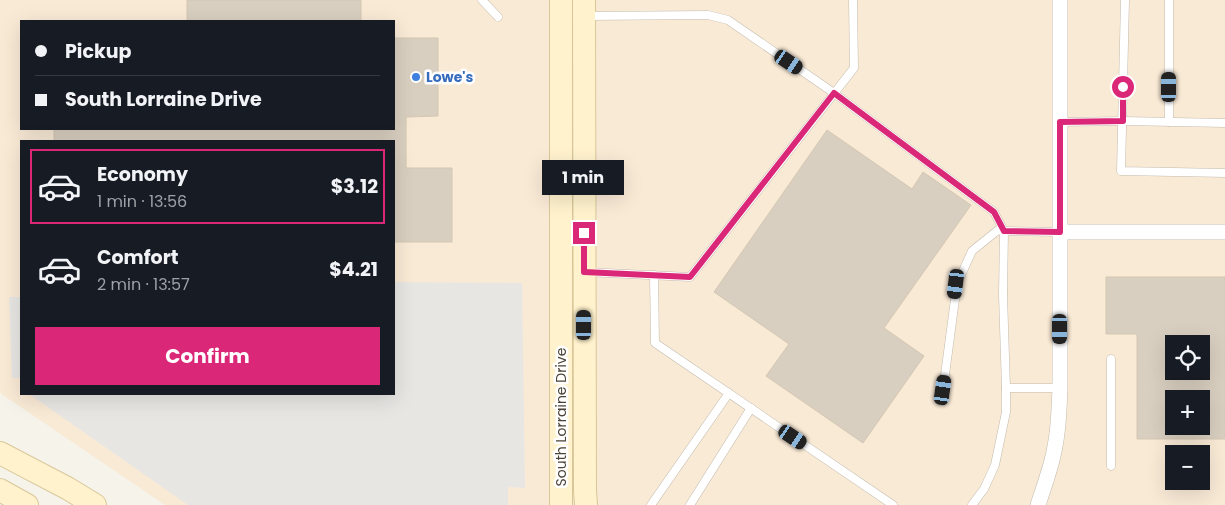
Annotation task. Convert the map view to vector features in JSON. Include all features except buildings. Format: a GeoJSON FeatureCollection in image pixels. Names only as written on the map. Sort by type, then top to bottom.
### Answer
{"type":"FeatureCollection","features":[{"type":"Feature","properties":{"kind":"street","name":"South Lorraine Drive"},"geometry":{"type":"LineString","coordinates":[[560,505],[561,0]]}},
{"type":"Feature","properties":{"kind":"street"},"geometry":{"type":"LineString","coordinates":[[1038,505],[1056,446],[1060,388],[1060,0]]}},
{"type":"Feature","properties":{"kind":"street","name":"South Lorraine Drive"},"geometry":{"type":"LineString","coordinates":[[584,8],[584,491],[586,505]]}},
{"type":"Feature","properties":{"kind":"street"},"geometry":{"type":"LineString","coordinates":[[1060,232],[1225,232]]}},
{"type":"Feature","properties":{"kind":"street"},"geometry":{"type":"LineString","coordinates":[[0,453],[95,505]]}},
{"type":"Feature","properties":{"kind":"street"},"geometry":{"type":"LineString","coordinates":[[0,490],[27,505]]}},
{"type":"Feature","properties":{"kind":"lane"},"geometry":{"type":"LineString","coordinates":[[482,0],[498,17]]}},
{"type":"Feature","properties":{"kind":"lane"},"geometry":{"type":"LineString","coordinates":[[584,272],[690,277],[854,68],[853,0]]}},
{"type":"Feature","properties":{"kind":"lane"},"geometry":{"type":"LineString","coordinates":[[1126,0],[1121,171],[1225,173]]}},
{"type":"Feature","properties":{"kind":"lane"},"geometry":{"type":"LineString","coordinates":[[1169,0],[1169,122]]}},
{"type":"Feature","properties":{"kind":"lane"},"geometry":{"type":"LineString","coordinates":[[584,8],[708,15],[728,20],[834,93],[994,212],[1004,231],[1003,295],[1006,412],[995,464],[984,489],[972,505]]}},
{"type":"Feature","properties":{"kind":"lane"},"geometry":{"type":"LineString","coordinates":[[1060,122],[1225,123]]}},
{"type":"Feature","properties":{"kind":"lane"},"geometry":{"type":"LineString","coordinates":[[943,390],[956,284],[972,250],[998,230],[1060,232]]}},
{"type":"Feature","properties":{"kind":"lane"},"geometry":{"type":"LineString","coordinates":[[654,276],[655,343],[893,505]]}},
{"type":"Feature","properties":{"kind":"lane"},"geometry":{"type":"LineString","coordinates":[[1111,359],[1112,466]]}},
{"type":"Feature","properties":{"kind":"lane"},"geometry":{"type":"LineString","coordinates":[[1006,388],[1060,388]]}},
{"type":"Feature","properties":{"kind":"lane"},"geometry":{"type":"LineString","coordinates":[[651,505],[729,393]]}},
{"type":"Feature","properties":{"kind":"lane"},"geometry":{"type":"LineString","coordinates":[[690,505],[751,408]]}},
{"type":"Feature","properties":{"kind":"shaded area"},"geometry":{"type":"Polygon","coordinates":[[[0,0],[1225,0],[1225,505],[165,505],[0,393],[0,0]]]}},
{"type":"Feature","properties":{"kind":"shaded area"},"geometry":{"type":"Polygon","coordinates":[[[395,282],[522,283],[525,488],[508,487],[508,505],[188,505],[30,395],[395,395],[395,282]]]}},
{"type":"Feature","properties":{"kind":"shaded area"},"geometry":{"type":"Polygon","coordinates":[[[9,297],[20,297],[20,378],[12,378],[9,297]]]}},
{"type":"Feature","properties":{"kind":"place","name":"Lowe's"},"geometry":{"type":"Point","coordinates":[416,77]}},
{"type":"Feature","properties":{"kind":"route"},"geometry":{"type":"LineString","coordinates":[[584,233],[584,272],[690,277],[834,93],[994,212],[1004,231],[1060,232],[1060,122],[1123,121],[1123,87]]}}]}
